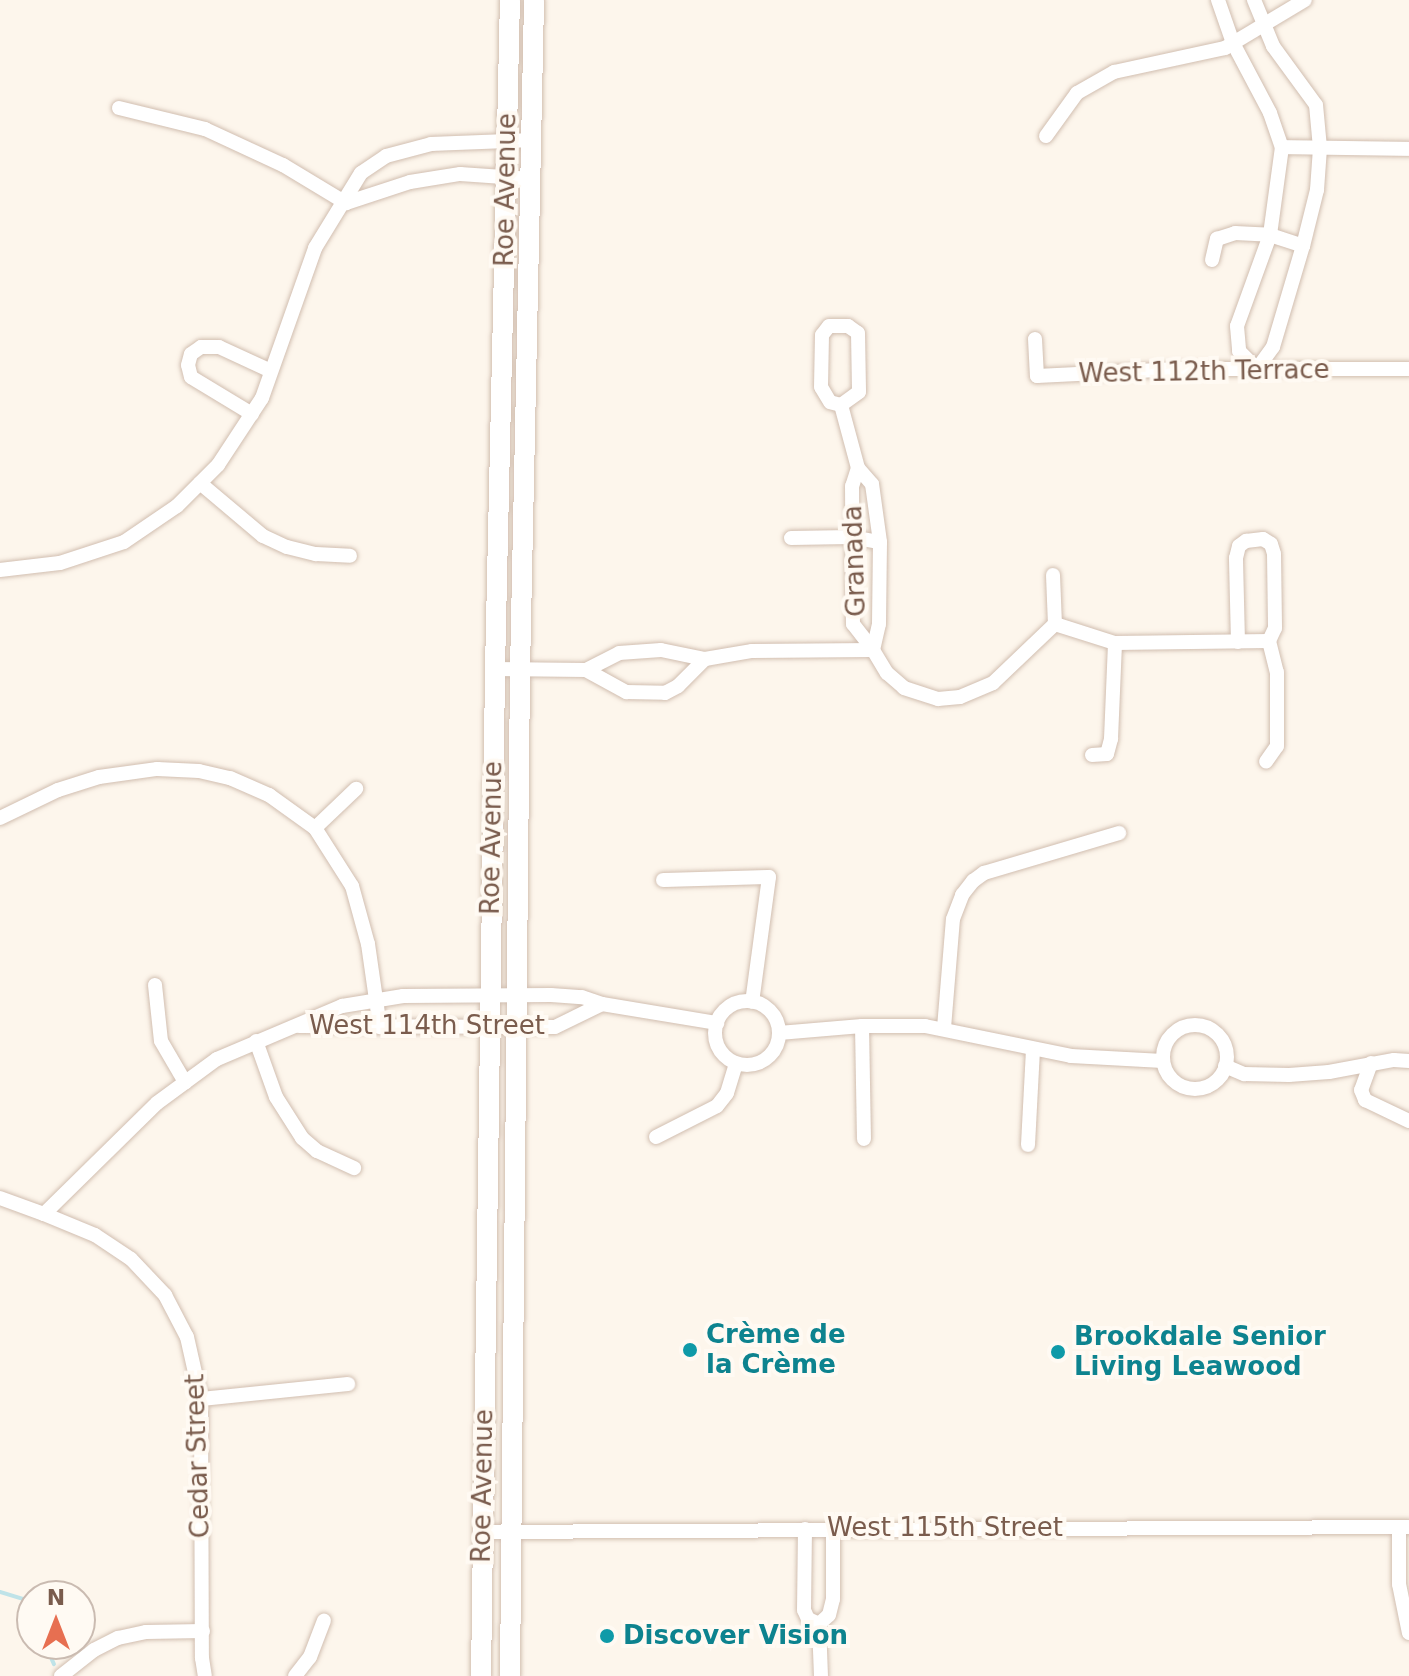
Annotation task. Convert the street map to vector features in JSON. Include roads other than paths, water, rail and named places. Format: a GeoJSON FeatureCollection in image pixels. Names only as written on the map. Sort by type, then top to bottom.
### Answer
{"type":"FeatureCollection","features":[{"type":"Feature","properties":{"kind":"main road","name":"Roe Avenue"},"geometry":{"type":"LineString","coordinates":[[481,1676],[495,669],[510,0]]}},
{"type":"Feature","properties":{"kind":"main road","name":"Roe Avenue"},"geometry":{"type":"LineString","coordinates":[[510,1676],[514,1029],[534,0]]}},
{"type":"Feature","properties":{"kind":"street"},"geometry":{"type":"LineString","coordinates":[[1218,0],[1233,43],[1270,113],[1282,147],[1270,235],[1237,326],[1239,351],[1257,369],[1273,347],[1303,246],[1317,190],[1320,148],[1316,105],[1262,26],[1254,0]]}},
{"type":"Feature","properties":{"kind":"street"},"geometry":{"type":"LineString","coordinates":[[1046,136],[1077,93],[1114,72],[1233,43],[1305,0]]}},
{"type":"Feature","properties":{"kind":"street"},"geometry":{"type":"LineString","coordinates":[[119,108],[205,129],[283,165],[346,203],[410,182],[460,174],[532,179]]}},
{"type":"Feature","properties":{"kind":"street"},"geometry":{"type":"LineString","coordinates":[[0,570],[60,563],[124,542],[177,506],[228,453],[252,414],[271,371],[315,248],[346,203],[361,173],[386,156],[431,144],[532,140]]}},
{"type":"Feature","properties":{"kind":"street"},"geometry":{"type":"LineString","coordinates":[[1282,147],[1409,149]]}},
{"type":"Feature","properties":{"kind":"street"},"geometry":{"type":"LineString","coordinates":[[1212,260],[1213,246],[1224,235],[1270,235],[1303,246]]}},
{"type":"Feature","properties":{"kind":"street"},"geometry":{"type":"LineString","coordinates":[[829,326],[848,326],[858,333],[859,392],[841,405],[830,402],[821,387],[822,335],[829,326]]}},
{"type":"Feature","properties":{"kind":"street","name":"West 112th Terrace"},"geometry":{"type":"LineString","coordinates":[[1035,339],[1037,376],[1257,369],[1409,369]]}},
{"type":"Feature","properties":{"kind":"street"},"geometry":{"type":"LineString","coordinates":[[252,414],[191,377],[188,365],[191,354],[201,347],[219,347],[271,371]]}},
{"type":"Feature","properties":{"kind":"street"},"geometry":{"type":"LineString","coordinates":[[495,669],[586,670],[619,653],[661,650],[705,659],[752,651],[873,650],[879,624],[880,542],[872,484],[858,468],[841,405]]}},
{"type":"Feature","properties":{"kind":"street","name":"Granada"},"geometry":{"type":"LineString","coordinates":[[858,468],[852,486],[853,624],[887,673],[904,688],[938,699],[960,697],[993,683],[1055,624]]}},
{"type":"Feature","properties":{"kind":"street"},"geometry":{"type":"LineString","coordinates":[[200,483],[250,526],[275,542],[316,554],[350,556]]}},
{"type":"Feature","properties":{"kind":"street"},"geometry":{"type":"LineString","coordinates":[[791,538],[851,537],[880,542]]}},
{"type":"Feature","properties":{"kind":"street"},"geometry":{"type":"LineString","coordinates":[[1238,642],[1236,558],[1239,546],[1254,538],[1271,544],[1274,554],[1275,628],[1269,641],[1277,672],[1277,746],[1266,762]]}},
{"type":"Feature","properties":{"kind":"street"},"geometry":{"type":"LineString","coordinates":[[1053,575],[1055,624],[1115,643],[1269,641]]}},
{"type":"Feature","properties":{"kind":"street"},"geometry":{"type":"LineString","coordinates":[[1092,755],[1107,754],[1111,739],[1115,643]]}},
{"type":"Feature","properties":{"kind":"street"},"geometry":{"type":"LineString","coordinates":[[586,670],[626,692],[665,693],[678,686],[705,659]]}},
{"type":"Feature","properties":{"kind":"street"},"geometry":{"type":"LineString","coordinates":[[0,818],[58,790],[99,777],[157,769],[199,771],[230,778],[285,804],[315,828],[352,886],[368,944],[380,1027]]}},
{"type":"Feature","properties":{"kind":"street"},"geometry":{"type":"LineString","coordinates":[[315,828],[356,789]]}},
{"type":"Feature","properties":{"kind":"street"},"geometry":{"type":"LineString","coordinates":[[944,1028],[953,919],[962,895],[973,881],[984,873],[1119,833]]}},
{"type":"Feature","properties":{"kind":"street"},"geometry":{"type":"LineString","coordinates":[[663,880],[769,877],[752,1002]]}},
{"type":"Feature","properties":{"kind":"street"},"geometry":{"type":"LineString","coordinates":[[155,985],[161,1041],[185,1082]]}},
{"type":"Feature","properties":{"kind":"street","name":"West 114th Street"},"geometry":{"type":"LineString","coordinates":[[44,1214],[137,1122],[217,1059],[342,1006],[403,996],[490,994],[582,997],[602,1004],[717,1023]]}},
{"type":"Feature","properties":{"kind":"street"},"geometry":{"type":"LineString","coordinates":[[752,1002],[771,1012],[779,1033],[776,1047],[766,1059],[751,1065],[736,1063],[725,1056],[717,1044],[717,1023],[730,1007],[752,1002]]}},
{"type":"Feature","properties":{"kind":"street","name":"West 114th Street"},"geometry":{"type":"LineString","coordinates":[[294,1026],[555,1027],[602,1004]]}},
{"type":"Feature","properties":{"kind":"street"},"geometry":{"type":"LineString","coordinates":[[1195,1025],[1206,1027],[1222,1040],[1226,1050],[1225,1066],[1209,1085],[1189,1088],[1171,1079],[1163,1061],[1163,1050],[1175,1032],[1195,1025]]}},
{"type":"Feature","properties":{"kind":"street"},"geometry":{"type":"LineString","coordinates":[[862,1026],[864,1139]]}},
{"type":"Feature","properties":{"kind":"street"},"geometry":{"type":"LineString","coordinates":[[779,1033],[862,1026],[944,1028],[1033,1049],[1094,1059],[1163,1061]]}},
{"type":"Feature","properties":{"kind":"street"},"geometry":{"type":"LineString","coordinates":[[256,1041],[276,1097],[296,1130],[317,1151],[354,1168]]}},
{"type":"Feature","properties":{"kind":"street"},"geometry":{"type":"LineString","coordinates":[[1028,1145],[1033,1049]]}},
{"type":"Feature","properties":{"kind":"street"},"geometry":{"type":"LineString","coordinates":[[1225,1066],[1244,1074],[1289,1075],[1329,1072],[1371,1063],[1409,1061]]}},
{"type":"Feature","properties":{"kind":"street"},"geometry":{"type":"LineString","coordinates":[[656,1137],[717,1106],[727,1093],[736,1063]]}},
{"type":"Feature","properties":{"kind":"street"},"geometry":{"type":"LineString","coordinates":[[1371,1063],[1361,1090],[1365,1100],[1409,1121]]}},
{"type":"Feature","properties":{"kind":"street"},"geometry":{"type":"LineString","coordinates":[[0,1198],[44,1214]]}},
{"type":"Feature","properties":{"kind":"street","name":"Cedar Street"},"geometry":{"type":"LineString","coordinates":[[44,1214],[110,1244],[143,1271],[165,1295],[187,1337],[201,1399],[205,1676]]}},
{"type":"Feature","properties":{"kind":"street"},"geometry":{"type":"LineString","coordinates":[[201,1399],[348,1384]]}},
{"type":"Feature","properties":{"kind":"street"},"geometry":{"type":"LineString","coordinates":[[1404,1527],[1399,1584],[1409,1633]]}},
{"type":"Feature","properties":{"kind":"street","name":"West 115th Street"},"geometry":{"type":"LineString","coordinates":[[482,1532],[1404,1527]]}},
{"type":"Feature","properties":{"kind":"street"},"geometry":{"type":"LineString","coordinates":[[805,1529],[804,1610],[808,1619],[819,1624]]}},
{"type":"Feature","properties":{"kind":"street"},"geometry":{"type":"LineString","coordinates":[[819,1624],[829,1615],[833,1599],[833,1529]]}},
{"type":"Feature","properties":{"kind":"street"},"geometry":{"type":"LineString","coordinates":[[295,1676],[310,1657],[324,1621]]}},
{"type":"Feature","properties":{"kind":"street"},"geometry":{"type":"LineString","coordinates":[[819,1624],[821,1676]]}},
{"type":"Feature","properties":{"kind":"street"},"geometry":{"type":"LineString","coordinates":[[61,1676],[94,1650],[118,1638],[146,1632],[203,1631]]}},
{"type":"Feature","properties":{"kind":"waterway"},"geometry":{"type":"LineString","coordinates":[[0,1592],[16,1597]]}},
{"type":"Feature","properties":{"kind":"waterway"},"geometry":{"type":"LineString","coordinates":[[52,1660],[54,1664]]}},
{"type":"Feature","properties":{"kind":"place","name":"Crème de la Crème"},"geometry":{"type":"Point","coordinates":[690,1350]}},
{"type":"Feature","properties":{"kind":"place","name":"Brookdale Senior Living Leawood"},"geometry":{"type":"Point","coordinates":[1058,1352]}},
{"type":"Feature","properties":{"kind":"place","name":"Discover Vision"},"geometry":{"type":"Point","coordinates":[607,1636]}}]}
